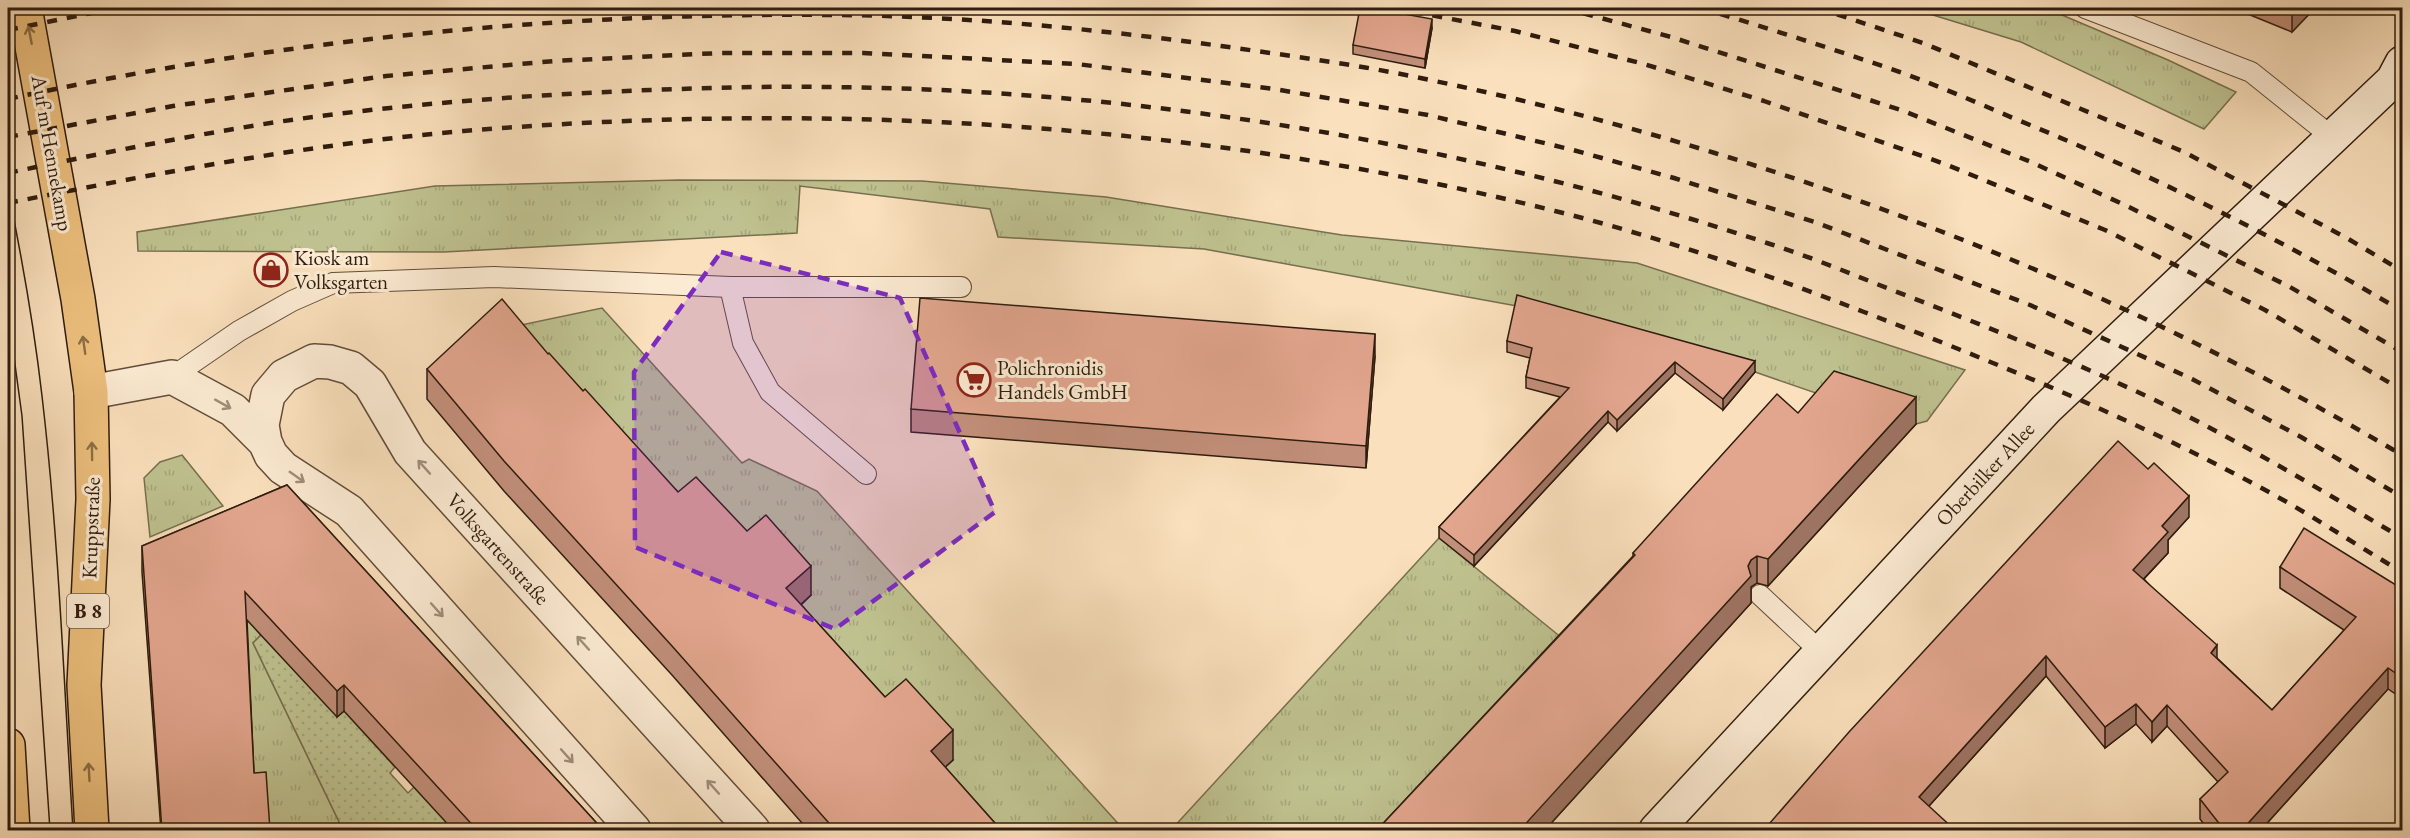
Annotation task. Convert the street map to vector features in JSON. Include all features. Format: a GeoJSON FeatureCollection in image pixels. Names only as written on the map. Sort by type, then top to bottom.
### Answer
{"type":"FeatureCollection","features":[{"type":"Feature","properties":{"kind":"main road","name":"Auf'm Hennekamp"},"geometry":{"type":"LineString","coordinates":[[25,8],[78,299]]}},
{"type":"Feature","properties":{"kind":"main road","name":"Kruppstraße"},"geometry":{"type":"LineString","coordinates":[[78,299],[91,392],[93,499],[84,685],[92,831]]}},
{"type":"Feature","properties":{"kind":"main road"},"geometry":{"type":"LineString","coordinates":[[8,745],[13,831]]}},
{"type":"Feature","properties":{"kind":"street","name":"Oberbilker Allee"},"geometry":{"type":"LineString","coordinates":[[1656,831],[2046,409],[2399,76]]}},
{"type":"Feature","properties":{"kind":"street","name":"Volksgartenstraße"},"geometry":{"type":"LineString","coordinates":[[265,442],[262,425],[268,395],[284,376],[314,361],[330,362],[351,368],[370,384],[410,452],[753,831]]}},
{"type":"Feature","properties":{"kind":"street"},"geometry":{"type":"LineString","coordinates":[[91,392],[172,377],[233,410],[265,442],[271,455],[283,468],[349,512],[634,831]]}},
{"type":"Feature","properties":{"kind":"lane"},"geometry":{"type":"LineString","coordinates":[[2085,8],[2252,72],[2332,137]]}},
{"type":"Feature","properties":{"kind":"lane"},"geometry":{"type":"LineString","coordinates":[[172,377],[239,331],[292,301],[333,283],[494,277],[730,287],[961,287]]}},
{"type":"Feature","properties":{"kind":"lane"},"geometry":{"type":"LineString","coordinates":[[730,287],[743,343],[770,392],[866,474]]}},
{"type":"Feature","properties":{"kind":"lane"},"geometry":{"type":"LineString","coordinates":[[1760,595],[1821,652]]}},
{"type":"Feature","properties":{"kind":"highlighted area"},"geometry":{"type":"Polygon","coordinates":[[[721,252],[900,298],[995,512],[835,629],[635,547],[634,372],[721,252]]]}},
{"type":"Feature","properties":{"kind":"green space"},"geometry":{"type":"Polygon","coordinates":[[[1910,8],[2040,8],[2055,12],[2168,60],[2236,92],[2204,129],[2021,42],[1910,8]]]}},
{"type":"Feature","properties":{"kind":"green space"},"geometry":{"type":"Polygon","coordinates":[[[679,180],[922,181],[1106,197],[1342,235],[1637,263],[1965,370],[1927,421],[1916,424],[1874,413],[1755,372],[1517,306],[1204,249],[998,237],[990,209],[800,186],[797,233],[444,252],[138,251],[137,232],[435,186],[679,180]]]}},
{"type":"Feature","properties":{"kind":"green space"},"geometry":{"type":"Polygon","coordinates":[[[602,308],[742,463],[749,459],[817,491],[1124,830],[975,830],[911,798],[953,760],[865,746],[767,635],[811,595],[678,522],[502,329],[602,308]]]}},
{"type":"Feature","properties":{"kind":"green space"},"geometry":{"type":"Polygon","coordinates":[[[182,455],[223,506],[150,537],[144,478],[160,462],[182,455]]]}},
{"type":"Feature","properties":{"kind":"green space"},"geometry":{"type":"Polygon","coordinates":[[[1439,538],[1573,647],[1401,830],[1171,830],[1439,538]]]}},
{"type":"Feature","properties":{"kind":"green space"},"geometry":{"type":"Polygon","coordinates":[[[256,606],[271,625],[253,643],[343,830],[268,830],[254,799],[221,644],[256,606]]]}},
{"type":"Feature","properties":{"kind":"green space"},"geometry":{"type":"Polygon","coordinates":[[[271,625],[337,717],[344,711],[395,767],[390,773],[408,793],[414,787],[455,830],[343,830],[253,643],[271,625]]]}},
{"type":"Feature","properties":{"kind":"building"},"geometry":{"type":"Polygon","coordinates":[[[1360,8],[1432,19],[1425,59],[1353,45],[1360,8]]]}},
{"type":"Feature","properties":{"kind":"building"},"geometry":{"type":"Polygon","coordinates":[[[1517,295],[1755,361],[1723,399],[1675,362],[1617,420],[1608,411],[1474,555],[1439,527],[1569,388],[1526,377],[1532,348],[1507,341],[1517,295]]]}},
{"type":"Feature","properties":{"kind":"building"},"geometry":{"type":"Polygon","coordinates":[[[920,298],[1375,334],[1366,446],[911,409],[920,298]]]}},
{"type":"Feature","properties":{"kind":"building"},"geometry":{"type":"Polygon","coordinates":[[[502,299],[548,354],[583,391],[585,389],[678,492],[696,477],[747,531],[766,515],[811,566],[786,588],[885,697],[906,679],[953,730],[931,751],[1002,831],[836,831],[504,461],[427,369],[502,299]]]}},
{"type":"Feature","properties":{"kind":"building"},"geometry":{"type":"Polygon","coordinates":[[[1834,371],[1916,397],[1768,559],[1757,556],[1751,560],[1748,566],[1751,576],[1519,831],[1376,831],[1635,555],[1633,553],[1777,394],[1798,413],[1834,371]]]}},
{"type":"Feature","properties":{"kind":"building"},"geometry":{"type":"Polygon","coordinates":[[[2118,441],[2148,469],[2154,463],[2189,496],[2162,526],[2168,532],[2133,570],[2217,645],[2211,653],[2272,710],[2356,617],[2280,567],[2304,528],[2403,590],[2403,678],[2388,668],[2241,831],[2225,831],[2200,799],[2228,772],[2167,705],[2152,722],[2136,704],[2105,727],[2046,656],[1919,797],[1956,831],[1763,831],[1849,732],[2118,441]]]}},
{"type":"Feature","properties":{"kind":"building"},"geometry":{"type":"Polygon","coordinates":[[[287,485],[604,831],[478,831],[344,685],[337,691],[245,592],[254,773],[266,772],[270,830],[278,829],[278,831],[162,831],[142,546],[287,485]]]}},
{"type":"Feature","properties":{"kind":"tram line"},"geometry":{"type":"LineString","coordinates":[[8,190],[31,318],[48,450],[57,559],[73,830]]}},
{"type":"Feature","properties":{"kind":"tram line"},"geometry":{"type":"LineString","coordinates":[[8,313],[22,416],[50,830]]}},
{"type":"Feature","properties":{"kind":"railway"},"geometry":{"type":"LineString","coordinates":[[8,30],[116,8]]}},
{"type":"Feature","properties":{"kind":"railway"},"geometry":{"type":"LineString","coordinates":[[1393,8],[1515,31],[1644,64],[1764,101],[1945,164],[2105,230],[2265,310],[2402,390]]}},
{"type":"Feature","properties":{"kind":"railway"},"geometry":{"type":"LineString","coordinates":[[1564,8],[1671,37],[1901,110],[2031,162],[2129,207],[2290,287],[2402,352]]}},
{"type":"Feature","properties":{"kind":"railway"},"geometry":{"type":"LineString","coordinates":[[1701,8],[1908,75],[2063,139],[2211,207],[2307,257],[2402,311]]}},
{"type":"Feature","properties":{"kind":"railway"},"geometry":{"type":"LineString","coordinates":[[1818,8],[1923,43],[2184,152],[2345,237],[2402,271]]}},
{"type":"Feature","properties":{"kind":"railway"},"geometry":{"type":"LineString","coordinates":[[8,99],[110,78],[213,61],[419,34],[523,25],[732,15],[884,16],[1029,24],[1300,57],[1430,80],[1557,109],[1684,144],[1809,183],[1932,228],[2053,277],[2172,332],[2288,391],[2402,455]]}},
{"type":"Feature","properties":{"kind":"railway"},"geometry":{"type":"LineString","coordinates":[[8,137],[173,106],[386,76],[554,61],[720,53],[863,53],[1077,64],[1274,89],[1428,115],[1573,150],[1674,178],[1815,222],[2030,305],[2192,379],[2301,437],[2402,497]]}},
{"type":"Feature","properties":{"kind":"railway"},"geometry":{"type":"LineString","coordinates":[[8,173],[176,139],[277,122],[370,110],[557,95],[738,87],[944,90],[1064,98],[1184,111],[1304,129],[1422,151],[1540,178],[1656,209],[1805,256],[2037,348],[2163,404],[2254,452],[2402,538]]}},
{"type":"Feature","properties":{"kind":"railway"},"geometry":{"type":"LineString","coordinates":[[8,203],[178,170],[349,144],[464,131],[600,122],[738,118],[875,120],[1013,126],[1150,139],[1287,157],[1422,181],[1594,221],[1711,257],[1826,298],[2025,376],[2131,423],[2285,501],[2402,572]]}},
{"type":"Feature","properties":{"kind":"place","name":"Kiosk am Volksgarten"},"geometry":{"type":"Point","coordinates":[271,270]}},
{"type":"Feature","properties":{"kind":"place","name":"Polichronidis Handels GmbH"},"geometry":{"type":"Point","coordinates":[974,380]}}]}
